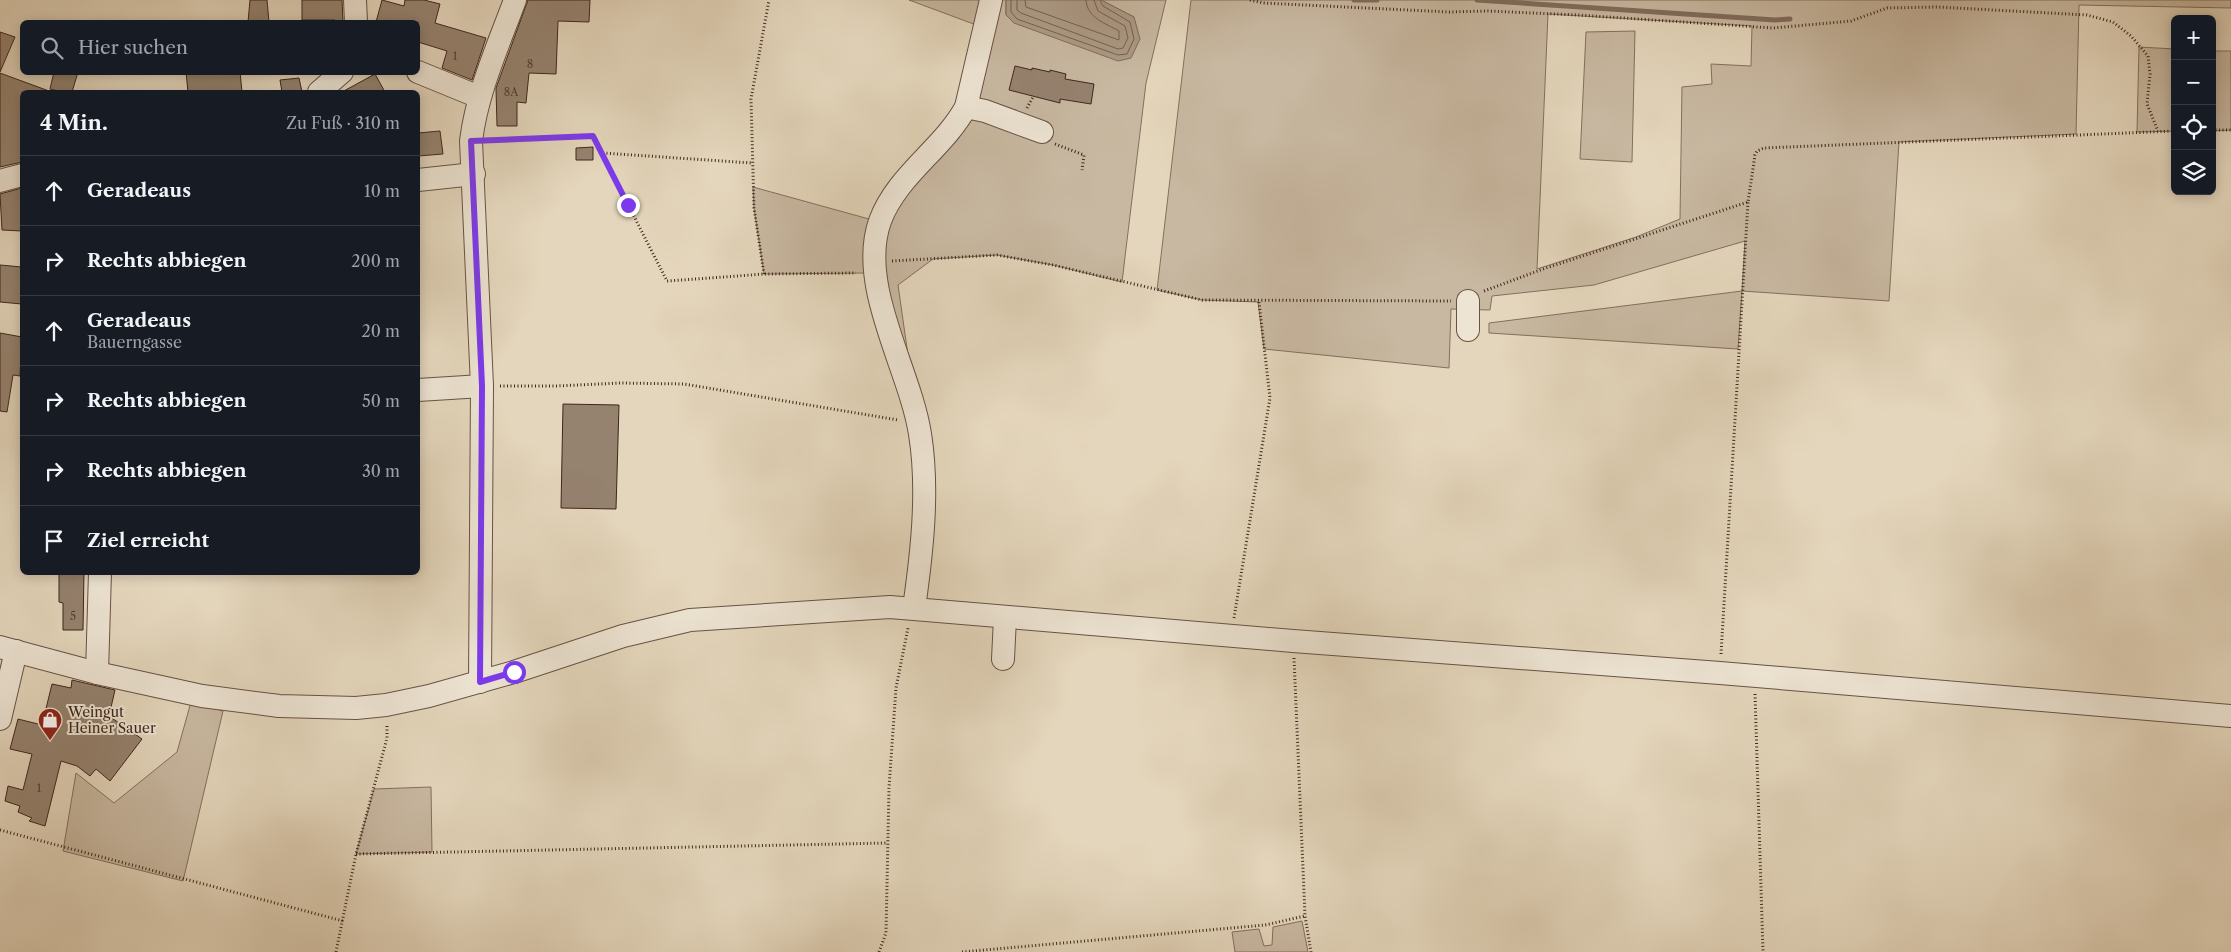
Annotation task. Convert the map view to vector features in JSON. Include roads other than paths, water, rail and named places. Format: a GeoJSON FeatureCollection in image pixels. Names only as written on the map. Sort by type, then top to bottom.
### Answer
{"type":"FeatureCollection","features":[{"type":"Feature","properties":{"kind":"street"},"geometry":{"type":"LineString","coordinates":[[355,0],[356,20]]}},
{"type":"Feature","properties":{"kind":"street"},"geometry":{"type":"LineString","coordinates":[[480,682],[482,386],[471,141],[474,114],[479,97],[515,0]]}},
{"type":"Feature","properties":{"kind":"street"},"geometry":{"type":"LineString","coordinates":[[914,608],[920,553],[923,461],[916,419],[875,267],[880,222],[895,192],[958,122],[966,107],[991,0]]}},
{"type":"Feature","properties":{"kind":"street"},"geometry":{"type":"LineString","coordinates":[[420,73],[479,97]]}},
{"type":"Feature","properties":{"kind":"street"},"geometry":{"type":"LineString","coordinates":[[321,90],[339,75]]}},
{"type":"Feature","properties":{"kind":"street"},"geometry":{"type":"LineString","coordinates":[[966,107],[985,111],[1042,132]]}},
{"type":"Feature","properties":{"kind":"street"},"geometry":{"type":"LineString","coordinates":[[0,181],[20,176]]}},
{"type":"Feature","properties":{"kind":"street"},"geometry":{"type":"LineString","coordinates":[[420,180],[474,180]]}},
{"type":"Feature","properties":{"kind":"street"},"geometry":{"type":"LineString","coordinates":[[1468,301],[1468,330]]}},
{"type":"Feature","properties":{"kind":"street"},"geometry":{"type":"LineString","coordinates":[[420,390],[482,386]]}},
{"type":"Feature","properties":{"kind":"street"},"geometry":{"type":"LineString","coordinates":[[97,673],[100,575]]}},
{"type":"Feature","properties":{"kind":"street"},"geometry":{"type":"LineString","coordinates":[[0,719],[8,649],[97,673],[202,696],[279,706],[325,708],[386,705],[480,682],[623,636],[690,620],[857,608],[914,608],[1005,618],[1720,672],[2231,716]]}},
{"type":"Feature","properties":{"kind":"street"},"geometry":{"type":"LineString","coordinates":[[1003,659],[1005,618]]}},
{"type":"Feature","properties":{"kind":"water"},"geometry":{"type":"Polygon","coordinates":[[[1006,0],[1101,0],[1134,17],[1140,39],[1131,58],[1118,61],[1014,23],[1006,15],[1006,0]]]}},
{"type":"Feature","properties":{"kind":"waterway"},"geometry":{"type":"LineString","coordinates":[[1354,0],[1377,0]]}},
{"type":"Feature","properties":{"kind":"waterway"},"geometry":{"type":"LineString","coordinates":[[1477,0],[1775,20],[1790,19]]}},
{"type":"Feature","properties":{"kind":"place","name":"Weingut Heiner Sauer"},"geometry":{"type":"Point","coordinates":[50,741]}}]}
